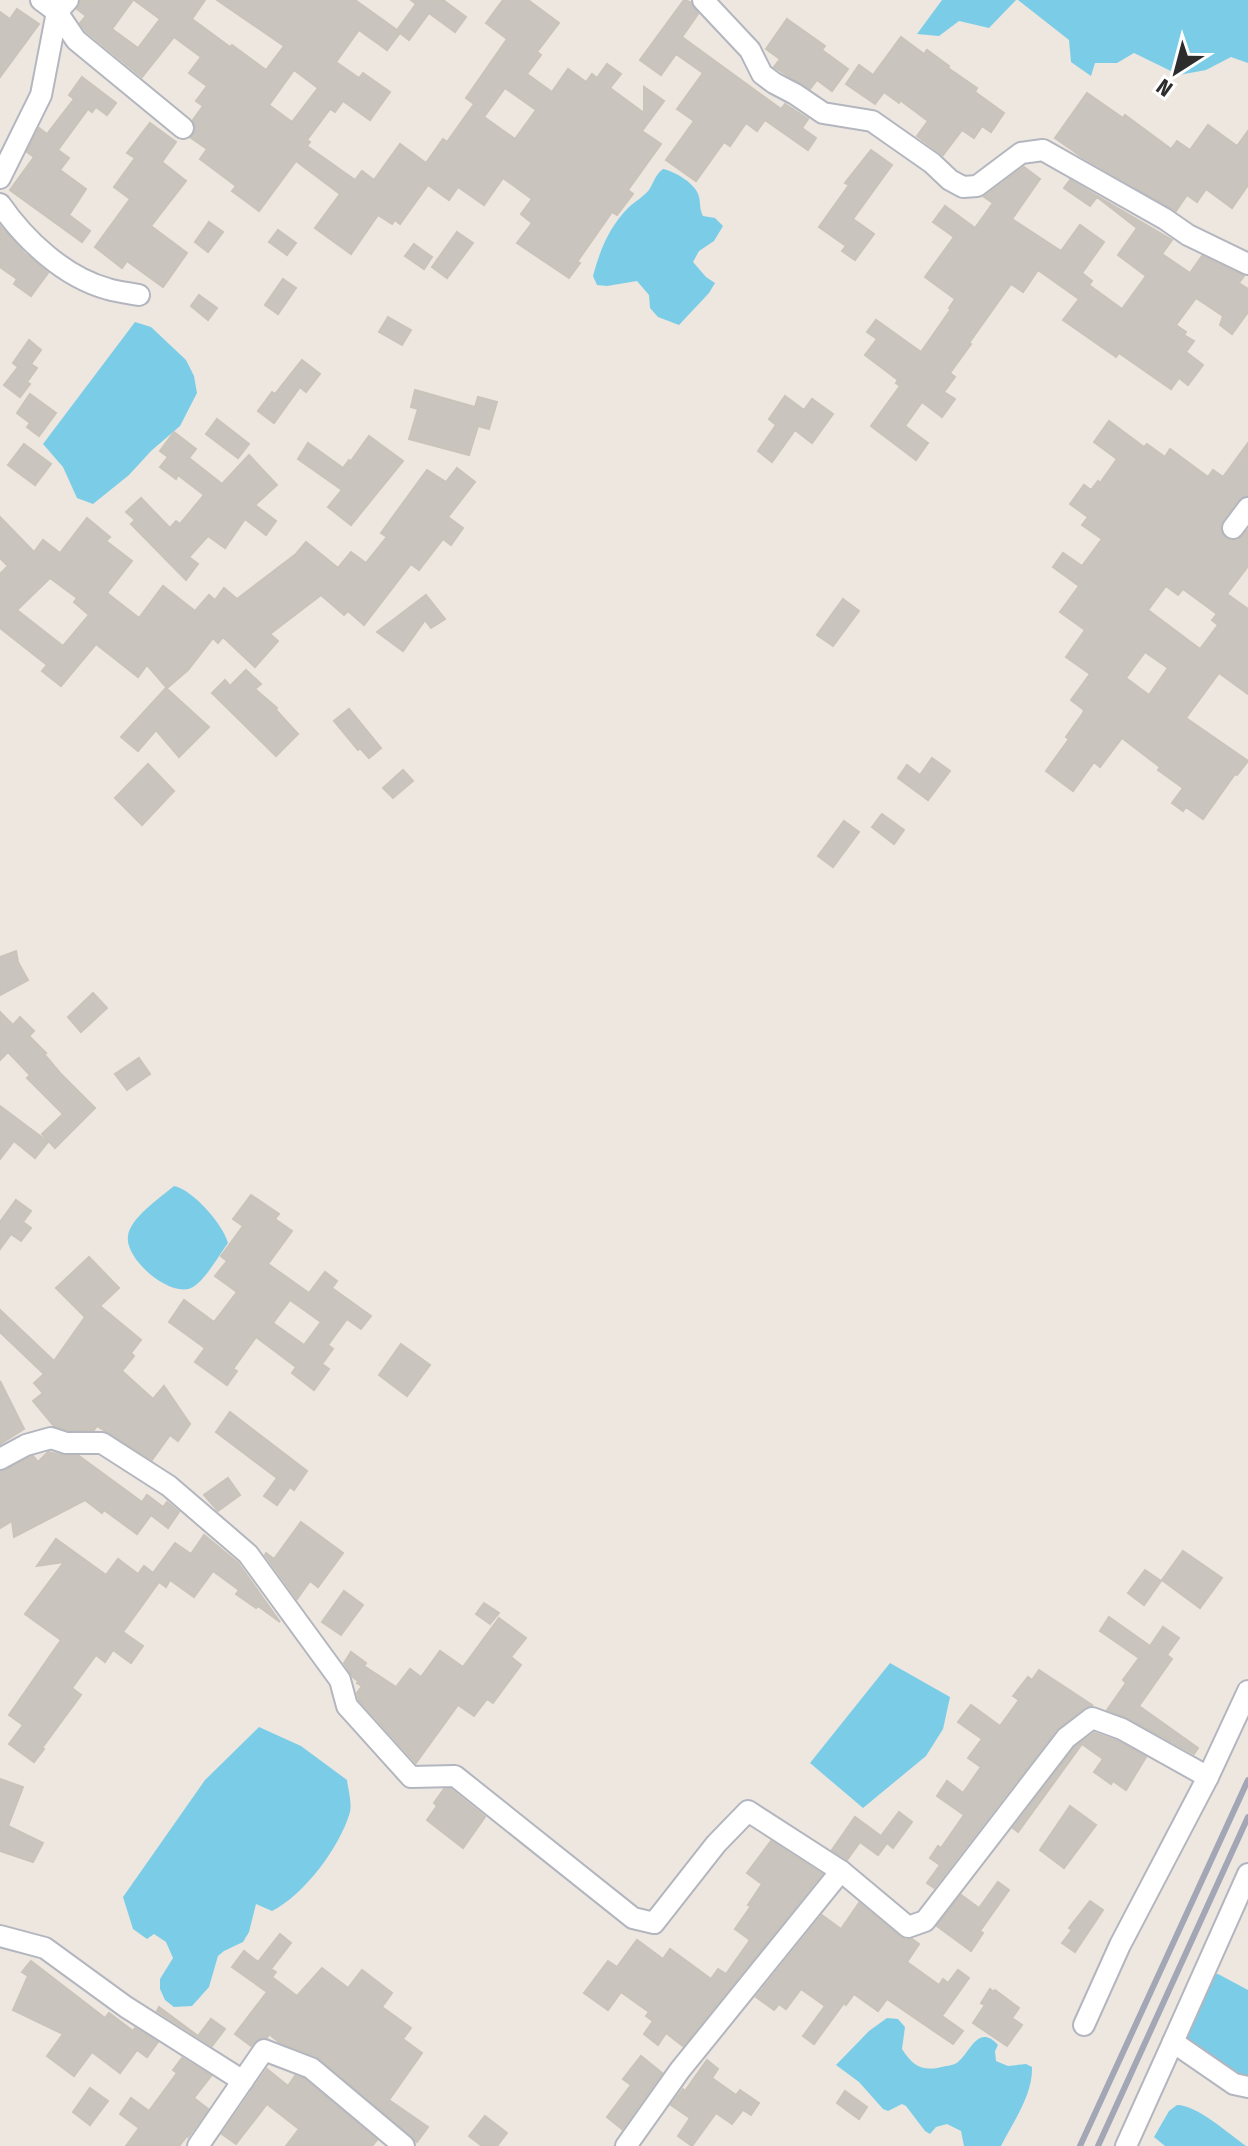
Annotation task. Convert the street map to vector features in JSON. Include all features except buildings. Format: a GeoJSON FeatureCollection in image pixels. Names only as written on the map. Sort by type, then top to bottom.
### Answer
{"type":"FeatureCollection","features":[{"type":"Feature","properties":{"kind":"street"},"geometry":{"type":"LineString","coordinates":[[55,4],[76,40],[183,128]]}},
{"type":"Feature","properties":{"kind":"street"},"geometry":{"type":"LineString","coordinates":[[0,178],[41,95],[55,4]]}},
{"type":"Feature","properties":{"kind":"street"},"geometry":{"type":"LineString","coordinates":[[715,4],[750,50],[762,74],[774,83],[823,113],[872,121],[963,187],[977,186],[1021,153],[1043,150],[1188,235],[1248,264]]}},
{"type":"Feature","properties":{"kind":"street"},"geometry":{"type":"LineString","coordinates":[[0,204],[13,222],[48,256],[79,277],[106,289],[139,295]]}},
{"type":"Feature","properties":{"kind":"street"},"geometry":{"type":"LineString","coordinates":[[1233,528],[1248,508]]}},
{"type":"Feature","properties":{"kind":"street"},"geometry":{"type":"LineString","coordinates":[[0,1459],[26,1445],[51,1438],[66,1443],[102,1443],[169,1486],[248,1554],[340,1680],[347,1706],[411,1777],[455,1776],[633,1918],[654,1923],[716,1844],[748,1811],[841,1871],[908,1927],[925,1921],[1066,1738],[1092,1718],[1122,1729],[1208,1777]]}},
{"type":"Feature","properties":{"kind":"street"},"geometry":{"type":"LineString","coordinates":[[1084,2025],[1120,1945],[1208,1777],[1248,1691]]}},
{"type":"Feature","properties":{"kind":"street"},"geometry":{"type":"LineString","coordinates":[[626,2146],[680,2070],[841,1871]]}},
{"type":"Feature","properties":{"kind":"street"},"geometry":{"type":"LineString","coordinates":[[1126,2146],[1248,1874]]}},
{"type":"Feature","properties":{"kind":"street"},"geometry":{"type":"LineString","coordinates":[[0,1936],[45,1948],[126,2007],[243,2081]]}},
{"type":"Feature","properties":{"kind":"street"},"geometry":{"type":"LineString","coordinates":[[1173,2042],[1234,2084],[1248,2087]]}},
{"type":"Feature","properties":{"kind":"street"},"geometry":{"type":"LineString","coordinates":[[198,2146],[264,2050],[311,2068],[404,2146]]}},
{"type":"Feature","properties":{"kind":"water"},"geometry":{"type":"Polygon","coordinates":[[[942,0],[1016,0],[989,28],[959,21],[939,36],[917,34],[942,0]]]}},
{"type":"Feature","properties":{"kind":"water"},"geometry":{"type":"Polygon","coordinates":[[[1018,0],[1248,0],[1248,63],[1231,57],[1206,70],[1179,75],[1134,53],[1117,63],[1095,63],[1091,76],[1071,62],[1069,40],[1018,0]]]}},
{"type":"Feature","properties":{"kind":"water"},"geometry":{"type":"Polygon","coordinates":[[[663,169],[690,183],[697,192],[703,216],[715,218],[723,226],[714,241],[699,251],[693,262],[715,283],[679,325],[658,317],[650,308],[649,295],[637,281],[597,285],[593,276],[602,248],[616,223],[649,190],[663,169]]]}},
{"type":"Feature","properties":{"kind":"water"},"geometry":{"type":"Polygon","coordinates":[[[135,322],[151,327],[186,360],[194,376],[197,393],[180,426],[129,475],[93,504],[77,498],[63,467],[43,444],[135,322]]]}},
{"type":"Feature","properties":{"kind":"water"},"geometry":{"type":"Polygon","coordinates":[[[174,1186],[190,1194],[206,1209],[228,1243],[203,1278],[193,1287],[184,1289],[162,1283],[141,1266],[129,1245],[128,1236],[134,1222],[174,1186]]]}},
{"type":"Feature","properties":{"kind":"water"},"geometry":{"type":"Polygon","coordinates":[[[890,1663],[950,1697],[943,1729],[926,1756],[863,1808],[810,1763],[890,1663]]]}},
{"type":"Feature","properties":{"kind":"water"},"geometry":{"type":"Polygon","coordinates":[[[259,1727],[301,1746],[347,1780],[350,1812],[338,1840],[308,1882],[272,1911],[256,1904],[249,1932],[243,1942],[218,1956],[209,1987],[192,2006],[174,2007],[165,2000],[160,1989],[160,1979],[173,1958],[166,1942],[154,1934],[147,1939],[133,1929],[123,1897],[205,1780],[259,1727]]]}},
{"type":"Feature","properties":{"kind":"water"},"geometry":{"type":"Polygon","coordinates":[[[1214,1974],[1248,1990],[1248,2077],[1232,2072],[1188,2041],[1187,2034],[1214,1974]]]}},
{"type":"Feature","properties":{"kind":"water"},"geometry":{"type":"Polygon","coordinates":[[[887,2018],[898,2019],[905,2027],[902,2049],[920,2067],[932,2069],[956,2063],[975,2042],[985,2037],[998,2045],[996,2061],[1008,2066],[1026,2064],[1032,2067],[1026,2098],[1001,2146],[964,2146],[961,2131],[947,2124],[936,2127],[930,2134],[906,2106],[902,2104],[888,2111],[883,2109],[859,2082],[836,2065],[869,2031],[887,2018]]]}},
{"type":"Feature","properties":{"kind":"water"},"geometry":{"type":"Polygon","coordinates":[[[1177,2105],[1203,2115],[1246,2146],[1165,2146],[1154,2137],[1169,2111],[1177,2105]]]}},
{"type":"Feature","properties":{"kind":"railway"},"geometry":{"type":"LineString","coordinates":[[1080,2146],[1248,1780]]}},
{"type":"Feature","properties":{"kind":"railway"},"geometry":{"type":"LineString","coordinates":[[1098,2146],[1248,1817]]}}]}
